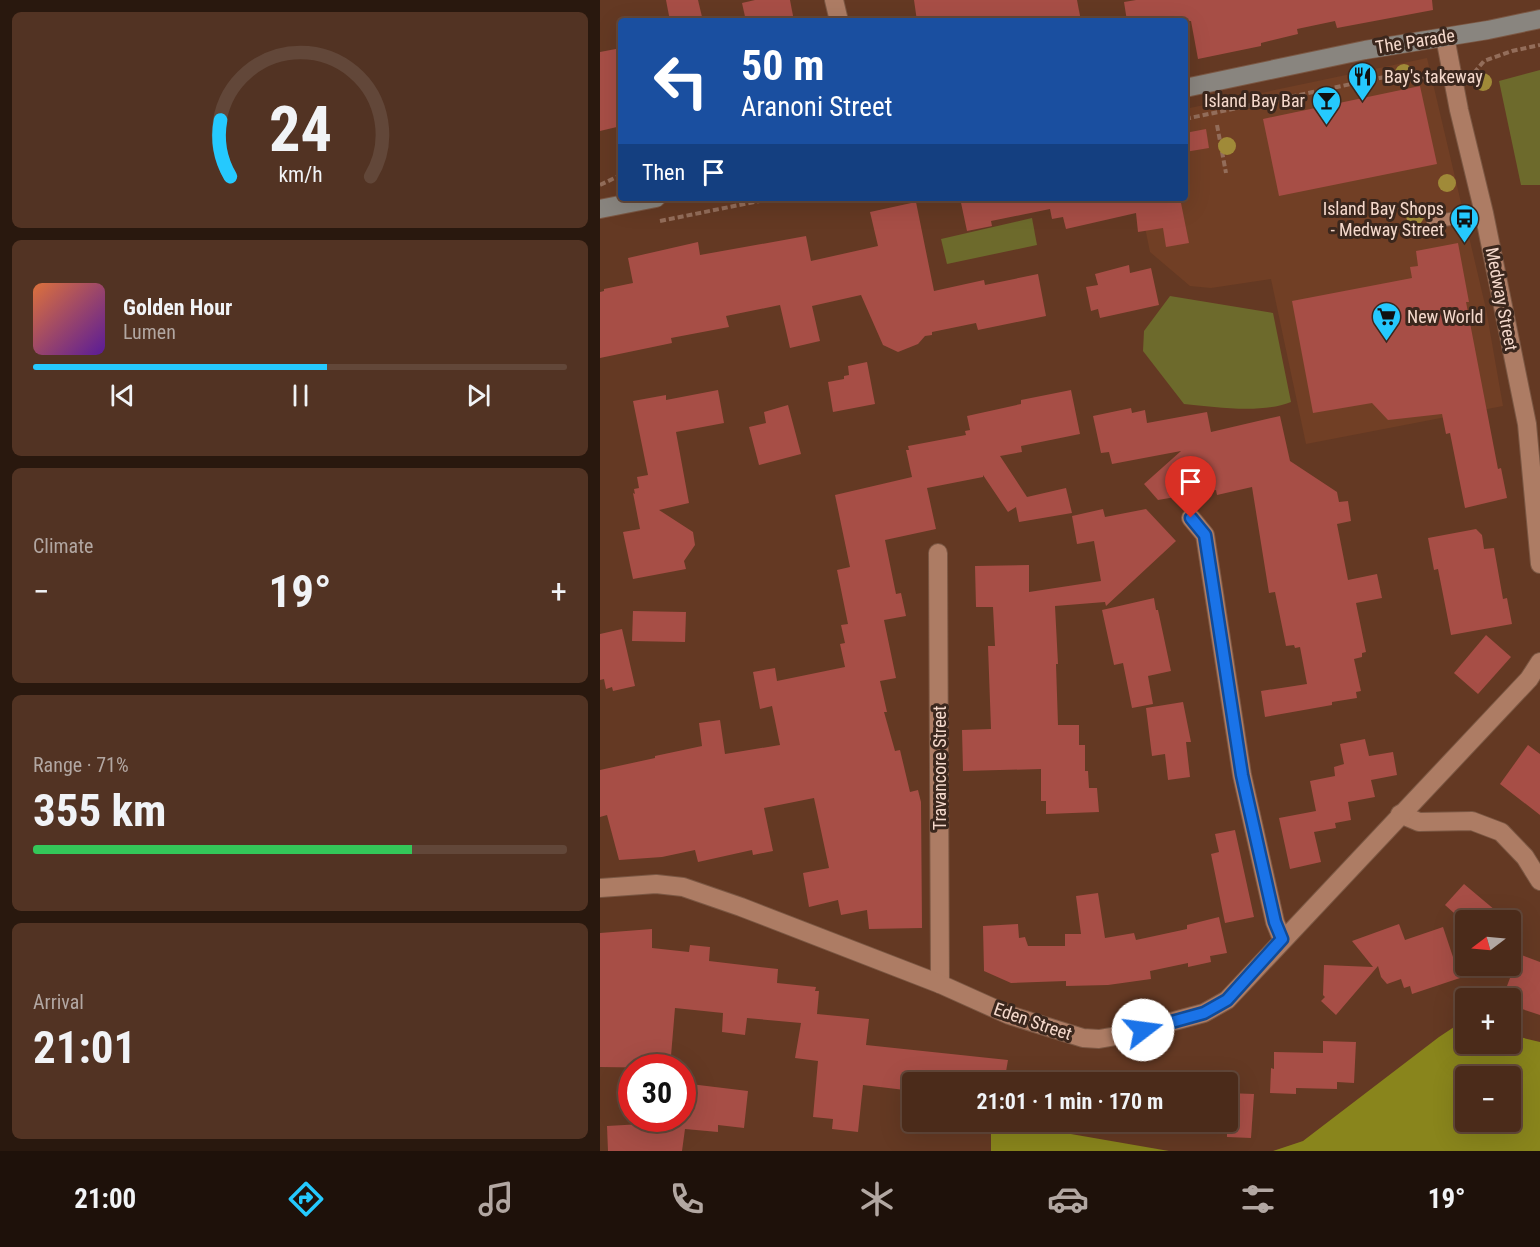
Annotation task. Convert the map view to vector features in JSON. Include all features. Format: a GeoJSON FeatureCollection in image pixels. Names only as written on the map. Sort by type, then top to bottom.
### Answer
{"type":"FeatureCollection","features":[{"type":"Feature","properties":{"kind":"main road","name":"The Parade"},"geometry":{"type":"LineString","coordinates":[[1188,87],[1375,48],[1540,19]]}},
{"type":"Feature","properties":{"kind":"main road"},"geometry":{"type":"LineString","coordinates":[[600,209],[641,201]]}},
{"type":"Feature","properties":{"kind":"street"},"geometry":{"type":"LineString","coordinates":[[834,0],[838,18]]}},
{"type":"Feature","properties":{"kind":"street","name":"Medway Street"},"geometry":{"type":"LineString","coordinates":[[1444,37],[1533,424],[1540,564]]}},
{"type":"Feature","properties":{"kind":"street"},"geometry":{"type":"LineString","coordinates":[[1191,518],[1205,535],[1242,775],[1275,922],[1282,939]]}},
{"type":"Feature","properties":{"kind":"street","name":"Travancore Street"},"geometry":{"type":"LineString","coordinates":[[938,553],[940,984]]}},
{"type":"Feature","properties":{"kind":"street"},"geometry":{"type":"LineString","coordinates":[[1540,662],[1529,679],[1400,814],[1419,822],[1472,821],[1501,832],[1525,857],[1540,881]]}},
{"type":"Feature","properties":{"kind":"street","name":"Eden Street"},"geometry":{"type":"LineString","coordinates":[[600,888],[656,884],[683,887],[741,906],[940,984],[1009,1015],[1083,1038],[1099,1039],[1204,1013],[1227,1000],[1400,814]]}},
{"type":"Feature","properties":{"kind":"lane"},"geometry":{"type":"LineString","coordinates":[[1433,222],[1484,213]]}},
{"type":"Feature","properties":{"kind":"path"},"geometry":{"type":"LineString","coordinates":[[1188,118],[1413,71],[1429,82],[1473,74],[1484,62],[1512,51],[1540,45]]}},
{"type":"Feature","properties":{"kind":"path"},"geometry":{"type":"LineString","coordinates":[[1217,125],[1226,173]]}},
{"type":"Feature","properties":{"kind":"path"},"geometry":{"type":"LineString","coordinates":[[600,185],[618,176]]}},
{"type":"Feature","properties":{"kind":"path"},"geometry":{"type":"LineString","coordinates":[[656,222],[759,201]]}},
{"type":"Feature","properties":{"kind":"shaded area"},"geometry":{"type":"Polygon","coordinates":[[[1427,58],[1486,309],[1503,406],[1306,444],[1271,279],[1211,288],[1190,286],[1150,252],[1140,201],[1188,201],[1188,108],[1427,58]]]}},
{"type":"Feature","properties":{"kind":"shaded area"},"geometry":{"type":"Polygon","coordinates":[[[1540,70],[1540,185],[1521,185],[1499,81],[1540,70]]]}},
{"type":"Feature","properties":{"kind":"shaded area"},"geometry":{"type":"Polygon","coordinates":[[[1032,218],[1037,245],[947,264],[941,239],[1032,218]]]}},
{"type":"Feature","properties":{"kind":"shaded area"},"geometry":{"type":"Polygon","coordinates":[[[1170,296],[1273,313],[1291,402],[1279,406],[1252,409],[1184,404],[1143,351],[1144,331],[1170,296]]]}},
{"type":"Feature","properties":{"kind":"shaded area"},"geometry":{"type":"Polygon","coordinates":[[[1455,1027],[1455,1054],[1521,1054],[1521,1037],[1540,1042],[1540,1151],[1273,1151],[1303,1141],[1455,1027]]]}},
{"type":"Feature","properties":{"kind":"shaded area"},"geometry":{"type":"Polygon","coordinates":[[[991,1132],[1059,1132],[1169,1151],[991,1151],[991,1132]]]}},
{"type":"Feature","properties":{"kind":"building"},"geometry":{"type":"Polygon","coordinates":[[[666,0],[698,0],[702,18],[669,18],[666,0]]]}},
{"type":"Feature","properties":{"kind":"building"},"geometry":{"type":"Polygon","coordinates":[[[755,0],[790,0],[793,18],[745,18],[742,3],[755,0]]]}},
{"type":"Feature","properties":{"kind":"building"},"geometry":{"type":"Polygon","coordinates":[[[914,0],[1077,0],[1080,18],[917,18],[914,0]]]}},
{"type":"Feature","properties":{"kind":"building"},"geometry":{"type":"Polygon","coordinates":[[[1136,0],[1432,0],[1433,10],[1337,28],[1335,21],[1297,29],[1298,34],[1261,43],[1261,46],[1198,59],[1191,21],[1188,21],[1188,18],[1127,18],[1124,2],[1136,0]]]}},
{"type":"Feature","properties":{"kind":"building"},"geometry":{"type":"Polygon","coordinates":[[[618,49],[618,127],[600,131],[600,52],[618,49]]]}},
{"type":"Feature","properties":{"kind":"building"},"geometry":{"type":"Polygon","coordinates":[[[1420,86],[1437,164],[1279,196],[1263,119],[1420,86]]]}},
{"type":"Feature","properties":{"kind":"building"},"geometry":{"type":"Polygon","coordinates":[[[1206,129],[1209,148],[1188,152],[1188,132],[1206,129]]]}},
{"type":"Feature","properties":{"kind":"building"},"geometry":{"type":"Polygon","coordinates":[[[961,201],[1181,201],[1189,243],[1166,247],[1163,228],[1138,232],[1136,213],[1066,229],[1063,217],[1052,219],[1050,209],[991,221],[992,226],[967,231],[961,201]]]}},
{"type":"Feature","properties":{"kind":"building"},"geometry":{"type":"Polygon","coordinates":[[[916,202],[934,291],[984,280],[985,285],[1038,274],[1046,316],[978,330],[976,323],[932,332],[932,335],[925,336],[918,344],[898,352],[883,345],[861,295],[812,306],[820,341],[790,348],[780,305],[726,316],[729,327],[671,338],[672,343],[600,358],[600,292],[604,289],[633,283],[628,258],[698,242],[700,255],[806,236],[811,261],[878,246],[870,212],[916,202]]]}},
{"type":"Feature","properties":{"kind":"building","name":"New World"},"geometry":{"type":"Polygon","coordinates":[[[1458,243],[1469,302],[1466,302],[1498,469],[1501,468],[1507,498],[1465,508],[1450,433],[1446,434],[1442,414],[1388,420],[1372,403],[1313,413],[1292,301],[1412,278],[1410,267],[1418,266],[1416,251],[1458,243]]]}},
{"type":"Feature","properties":{"kind":"building"},"geometry":{"type":"Polygon","coordinates":[[[1129,265],[1130,273],[1151,268],[1159,305],[1100,318],[1098,309],[1091,311],[1086,287],[1098,285],[1095,274],[1129,265]]]}},
{"type":"Feature","properties":{"kind":"building"},"geometry":{"type":"Polygon","coordinates":[[[867,362],[875,404],[833,412],[828,382],[844,379],[844,376],[849,375],[848,366],[867,362]]]}},
{"type":"Feature","properties":{"kind":"building"},"geometry":{"type":"Polygon","coordinates":[[[718,390],[724,423],[676,432],[689,503],[659,510],[693,532],[695,545],[684,561],[686,569],[633,579],[623,532],[640,529],[633,493],[635,494],[634,489],[639,488],[637,477],[648,475],[633,401],[666,395],[666,400],[718,390]]]}},
{"type":"Feature","properties":{"kind":"building"},"geometry":{"type":"Polygon","coordinates":[[[1071,390],[1080,434],[1021,446],[1022,452],[1000,456],[1027,497],[1066,488],[1072,513],[1019,522],[1016,507],[1008,512],[983,475],[983,477],[927,488],[936,529],[885,540],[896,594],[901,593],[906,616],[884,620],[896,678],[880,681],[887,712],[884,712],[895,751],[900,750],[910,792],[918,790],[921,802],[922,928],[869,929],[867,910],[841,915],[838,900],[809,907],[803,873],[829,868],[814,798],[764,808],[773,851],[753,855],[752,850],[698,862],[695,850],[662,857],[619,860],[607,815],[600,817],[600,770],[702,746],[699,723],[720,720],[725,754],[780,745],[772,706],[760,709],[753,672],[775,668],[777,681],[845,667],[840,644],[845,643],[841,625],[848,624],[837,570],[850,567],[835,495],[912,477],[906,450],[909,450],[908,446],[966,435],[965,431],[970,430],[967,416],[1021,404],[1021,400],[1071,390]]]}},
{"type":"Feature","properties":{"kind":"building"},"geometry":{"type":"Polygon","coordinates":[[[788,405],[801,454],[759,465],[749,427],[766,423],[764,412],[788,405]]]}},
{"type":"Feature","properties":{"kind":"building"},"geometry":{"type":"Polygon","coordinates":[[[1131,408],[1132,413],[1145,410],[1147,423],[1207,412],[1211,432],[1280,416],[1290,461],[1337,492],[1339,502],[1348,501],[1351,521],[1337,524],[1348,580],[1377,574],[1382,598],[1356,603],[1366,652],[1362,653],[1362,657],[1354,659],[1361,691],[1356,692],[1357,698],[1265,717],[1261,691],[1307,684],[1300,647],[1286,646],[1275,592],[1269,593],[1252,487],[1217,495],[1216,490],[1158,500],[1144,484],[1181,451],[1112,464],[1109,452],[1101,453],[1093,416],[1131,408]]]}},
{"type":"Feature","properties":{"kind":"building"},"geometry":{"type":"Polygon","coordinates":[[[1103,509],[1105,517],[1146,509],[1176,541],[1106,606],[1105,602],[1055,606],[1058,725],[1079,725],[1079,745],[1085,745],[1085,771],[1088,771],[1089,788],[1097,788],[1099,812],[1046,814],[1046,801],[1041,801],[1041,769],[963,771],[962,730],[991,729],[988,646],[995,646],[993,607],[976,607],[975,566],[1029,565],[1029,592],[1101,581],[1094,541],[1077,544],[1072,516],[1103,509]]]}},
{"type":"Feature","properties":{"kind":"building"},"geometry":{"type":"Polygon","coordinates":[[[1476,529],[1482,535],[1484,549],[1494,548],[1503,599],[1507,598],[1512,624],[1451,635],[1438,569],[1434,570],[1428,538],[1476,529]]]}},
{"type":"Feature","properties":{"kind":"building"},"geometry":{"type":"Polygon","coordinates":[[[1154,598],[1171,671],[1148,676],[1153,704],[1132,708],[1123,663],[1114,665],[1102,610],[1154,598]]]}},
{"type":"Feature","properties":{"kind":"building"},"geometry":{"type":"Polygon","coordinates":[[[633,611],[686,612],[685,642],[632,641],[633,611]]]}},
{"type":"Feature","properties":{"kind":"building"},"geometry":{"type":"Polygon","coordinates":[[[622,629],[635,686],[613,691],[612,687],[606,689],[604,679],[600,680],[600,634],[622,629]]]}},
{"type":"Feature","properties":{"kind":"building"},"geometry":{"type":"Polygon","coordinates":[[[1486,635],[1511,657],[1478,694],[1454,673],[1486,635]]]}},
{"type":"Feature","properties":{"kind":"building"},"geometry":{"type":"Polygon","coordinates":[[[1183,702],[1191,742],[1186,742],[1190,777],[1168,780],[1165,754],[1152,756],[1146,708],[1183,702]]]}},
{"type":"Feature","properties":{"kind":"building"},"geometry":{"type":"Polygon","coordinates":[[[1365,739],[1369,756],[1393,752],[1397,775],[1371,780],[1375,797],[1348,802],[1351,820],[1335,823],[1336,828],[1314,832],[1321,862],[1290,869],[1279,818],[1316,811],[1310,781],[1335,776],[1334,767],[1344,764],[1340,744],[1365,739]]]}},
{"type":"Feature","properties":{"kind":"building"},"geometry":{"type":"Polygon","coordinates":[[[1528,745],[1540,754],[1540,815],[1500,784],[1528,745]]]}},
{"type":"Feature","properties":{"kind":"building"},"geometry":{"type":"Polygon","coordinates":[[[1235,830],[1254,917],[1225,923],[1211,854],[1219,852],[1215,834],[1235,830]]]}},
{"type":"Feature","properties":{"kind":"building"},"geometry":{"type":"Polygon","coordinates":[[[1464,884],[1495,910],[1455,910],[1455,914],[1445,905],[1464,884]]]}},
{"type":"Feature","properties":{"kind":"building"},"geometry":{"type":"Polygon","coordinates":[[[1098,893],[1105,938],[1134,933],[1136,940],[1187,929],[1187,925],[1219,917],[1227,953],[1210,956],[1211,962],[1188,967],[1188,963],[1150,971],[1151,979],[1108,985],[1066,986],[1066,981],[1011,983],[984,971],[983,926],[1018,924],[1019,938],[1025,937],[1028,946],[1065,946],[1065,934],[1081,934],[1076,896],[1098,893]]]}},
{"type":"Feature","properties":{"kind":"building"},"geometry":{"type":"Polygon","coordinates":[[[1399,924],[1405,940],[1443,927],[1455,963],[1455,976],[1460,978],[1412,994],[1410,986],[1404,988],[1401,979],[1387,984],[1381,977],[1378,966],[1336,1015],[1321,1001],[1325,997],[1323,995],[1324,965],[1373,967],[1352,941],[1399,924]]]}},
{"type":"Feature","properties":{"kind":"building"},"geometry":{"type":"Polygon","coordinates":[[[652,929],[652,948],[689,952],[690,945],[710,947],[709,961],[778,969],[777,983],[816,987],[815,991],[819,991],[817,1014],[869,1019],[866,1045],[1008,1060],[1006,1072],[902,1072],[902,1090],[863,1085],[858,1132],[832,1129],[833,1119],[813,1117],[818,1061],[795,1058],[801,1023],[747,1018],[745,1035],[722,1032],[723,1013],[675,1008],[671,1054],[618,1054],[618,1067],[600,1067],[600,933],[652,929]]]}},
{"type":"Feature","properties":{"kind":"building"},"geometry":{"type":"Polygon","coordinates":[[[1521,955],[1540,962],[1540,1015],[1521,1009],[1521,988],[1506,988],[1511,976],[1521,976],[1521,955]]]}},
{"type":"Feature","properties":{"kind":"building"},"geometry":{"type":"Polygon","coordinates":[[[1323,1041],[1356,1042],[1354,1083],[1337,1082],[1337,1089],[1296,1088],[1296,1094],[1270,1093],[1274,1052],[1323,1053],[1323,1041]]]}},
{"type":"Feature","properties":{"kind":"building"},"geometry":{"type":"Polygon","coordinates":[[[696,1085],[748,1091],[744,1128],[718,1125],[718,1132],[696,1130],[696,1085]]]}},
{"type":"Feature","properties":{"kind":"building"},"geometry":{"type":"Polygon","coordinates":[[[1238,1093],[1254,1094],[1251,1138],[1227,1137],[1227,1132],[1238,1132],[1238,1093]]]}},
{"type":"Feature","properties":{"kind":"building"},"geometry":{"type":"Polygon","coordinates":[[[618,1125],[618,1132],[685,1132],[682,1151],[608,1151],[607,1126],[618,1125]]]}},
{"type":"Feature","properties":{"kind":"place","name":"Bay's takeway"},"geometry":{"type":"Point","coordinates":[1363,102]}},
{"type":"Feature","properties":{"kind":"place","name":"Island Bay Bar"},"geometry":{"type":"Point","coordinates":[1326,126]}},
{"type":"Feature","properties":{"kind":"place","name":"Island Bay Shops - Medway Street"},"geometry":{"type":"Point","coordinates":[1465,244]}},
{"type":"Feature","properties":{"kind":"place","name":"New World"},"geometry":{"type":"Point","coordinates":[1386,342]}},
{"type":"Feature","properties":{"kind":"route"},"geometry":{"type":"LineString","coordinates":[[1143,1030],[1204,1013],[1227,1000],[1282,939],[1275,922],[1242,775],[1205,535],[1191,518]]}}]}
